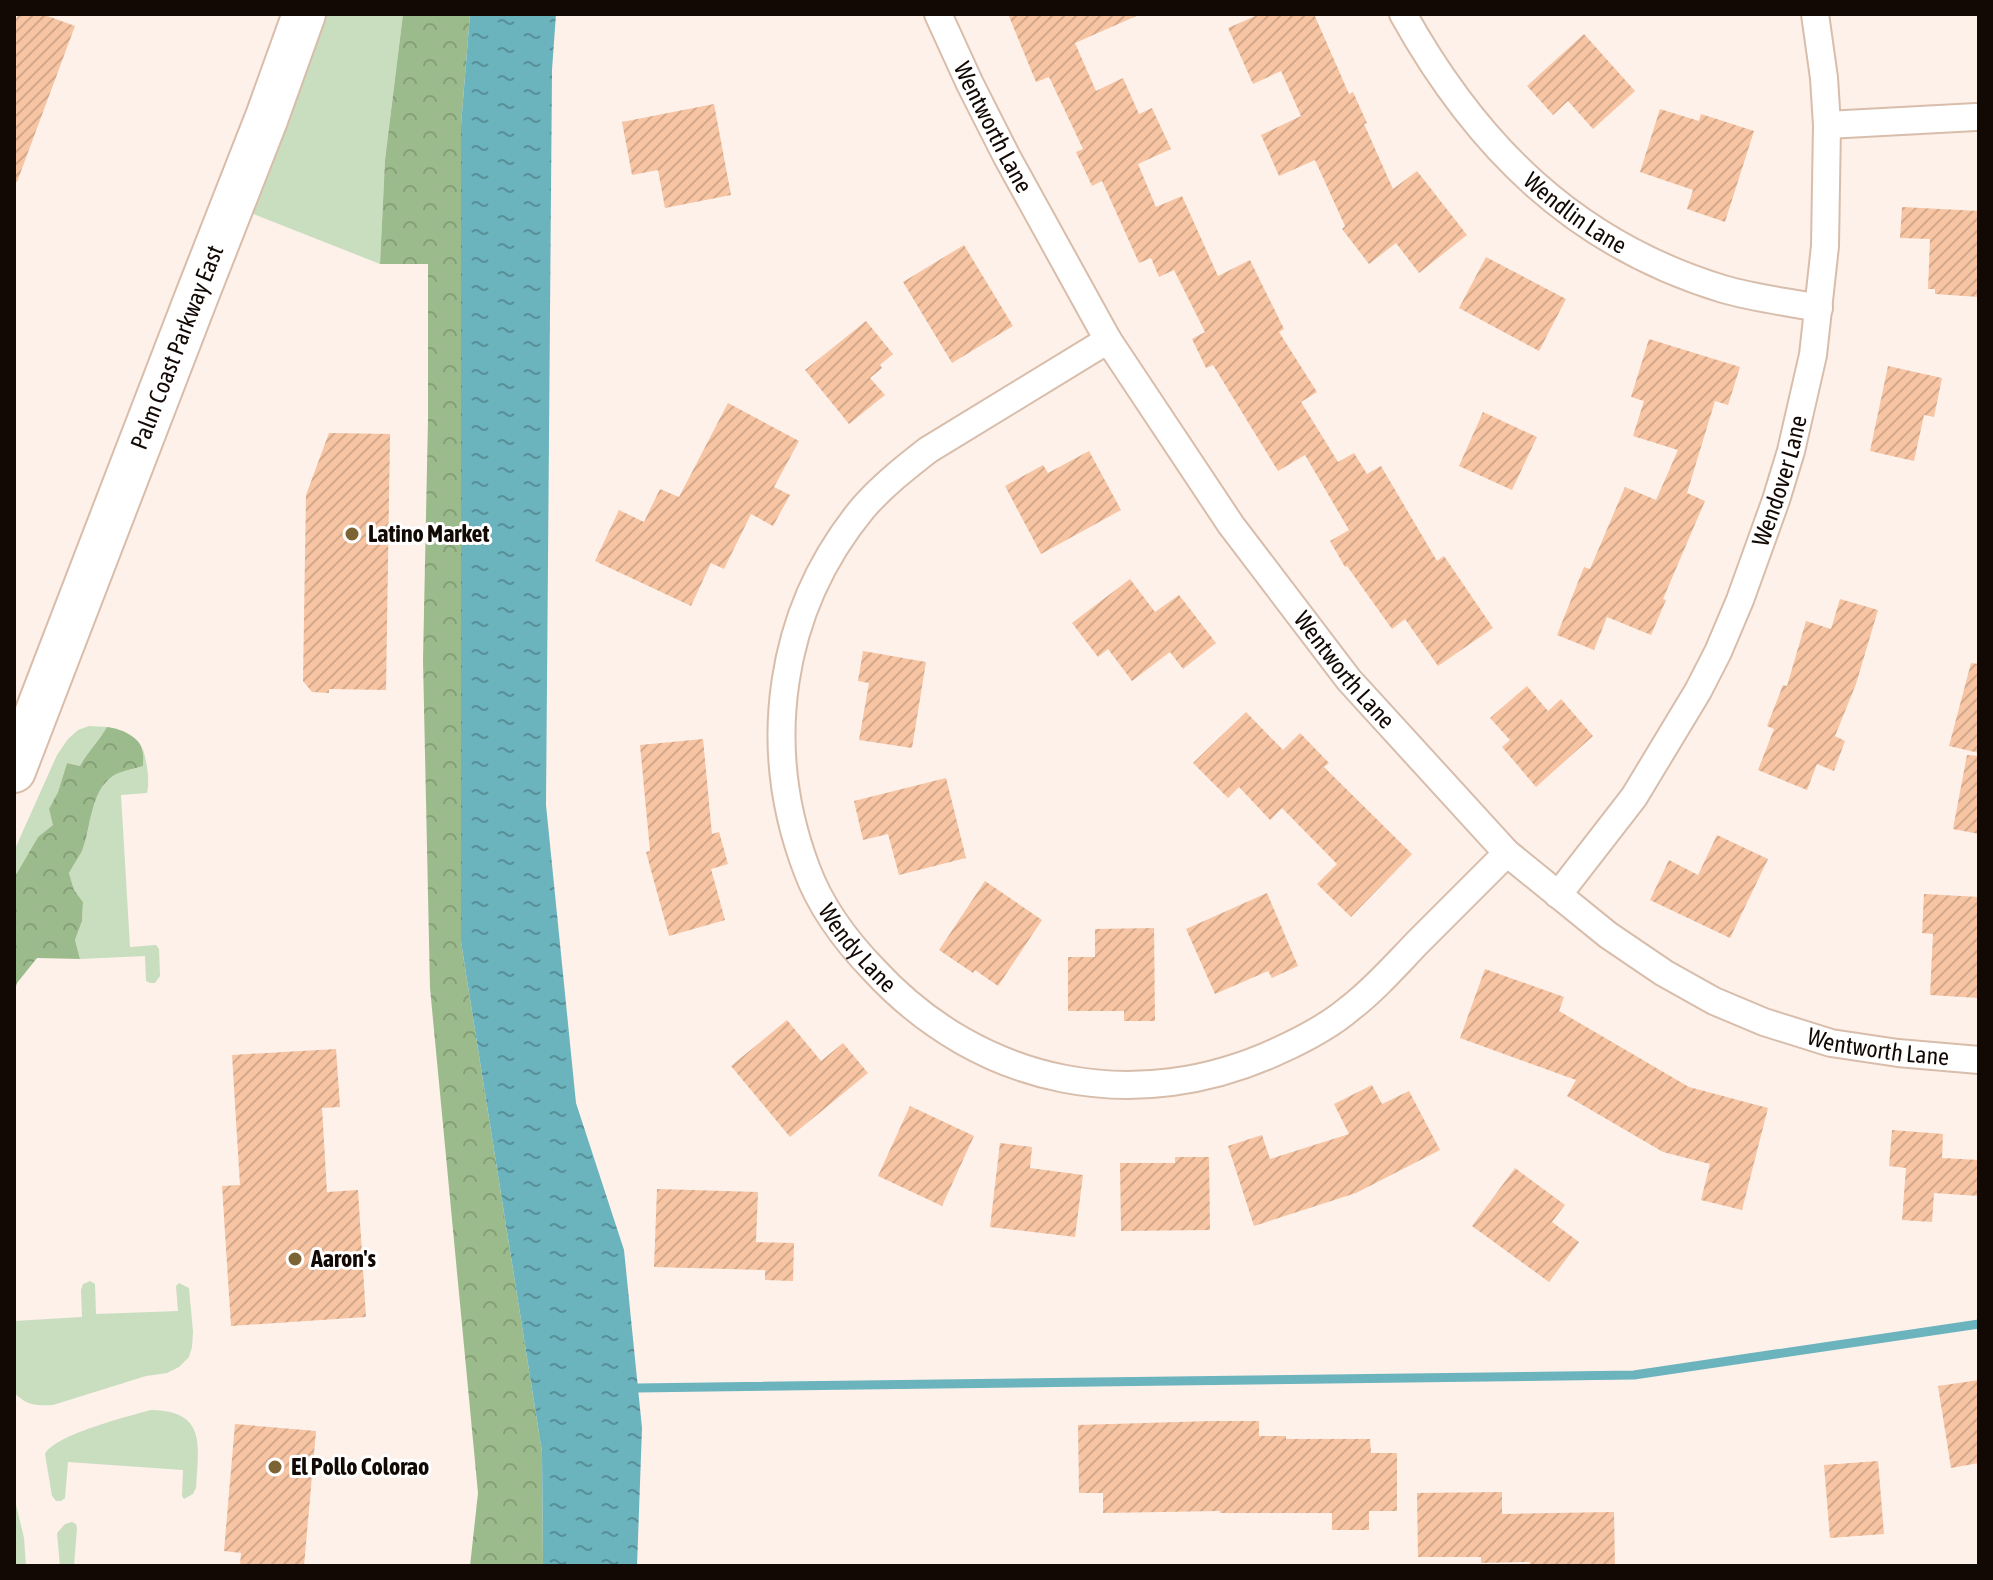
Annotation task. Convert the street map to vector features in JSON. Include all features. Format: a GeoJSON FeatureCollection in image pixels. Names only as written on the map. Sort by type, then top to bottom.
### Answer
{"type":"FeatureCollection","features":[{"type":"Feature","properties":{"kind":"main road","name":"Palm Coast Parkway East"},"geometry":{"type":"LineString","coordinates":[[14,771],[304,14]]}},
{"type":"Feature","properties":{"kind":"street","name":"Wentworth Lane"},"geometry":{"type":"LineString","coordinates":[[938,14],[1007,157],[1108,340],[1231,525],[1349,680],[1507,853],[1608,935],[1664,973],[1714,1001],[1764,1022],[1831,1043],[1979,1060]]}},
{"type":"Feature","properties":{"kind":"street","name":"Wendlin Lane"},"geometry":{"type":"LineString","coordinates":[[1403,14],[1456,98],[1481,130],[1510,161],[1575,217],[1635,254],[1695,279],[1726,290],[1819,308]]}},
{"type":"Feature","properties":{"kind":"street","name":"Wendover Lane"},"geometry":{"type":"LineString","coordinates":[[1558,895],[1634,797],[1678,726],[1718,652],[1758,552],[1791,451],[1813,355],[1825,233],[1827,125],[1815,14]]}},
{"type":"Feature","properties":{"kind":"street"},"geometry":{"type":"LineString","coordinates":[[1827,125],[1976,117]]}},
{"type":"Feature","properties":{"kind":"street","name":"Wendy Lane"},"geometry":{"type":"LineString","coordinates":[[1108,340],[928,450],[905,468],[864,507],[814,587],[801,618],[783,689],[781,763],[786,797],[807,872],[842,933],[888,985],[912,1006],[957,1037],[1004,1061],[1028,1071],[1075,1081],[1120,1085],[1181,1082],[1237,1068],[1269,1055],[1315,1032],[1349,1010],[1507,853]]}},
{"type":"Feature","properties":{"kind":"green space"},"geometry":{"type":"Polygon","coordinates":[[[320,14],[403,14],[385,160],[380,264],[246,211],[320,14]]]}},
{"type":"Feature","properties":{"kind":"green space"},"geometry":{"type":"Polygon","coordinates":[[[403,14],[470,14],[461,125],[461,942],[542,1452],[543,1566],[470,1566],[478,1493],[430,988],[423,660],[428,264],[380,264],[385,160],[403,14]]]}},
{"type":"Feature","properties":{"kind":"green space"},"geometry":{"type":"Polygon","coordinates":[[[89,726],[107,727],[80,766],[67,763],[49,809],[54,825],[38,837],[14,878],[14,851],[57,755],[68,739],[89,726]]]}},
{"type":"Feature","properties":{"kind":"green space"},"geometry":{"type":"Polygon","coordinates":[[[107,727],[126,733],[139,742],[143,751],[143,766],[116,774],[105,783],[95,801],[82,851],[69,873],[74,890],[83,902],[82,921],[75,940],[80,959],[37,958],[17,983],[14,994],[14,878],[38,837],[53,825],[49,809],[67,763],[80,766],[107,727]]]}},
{"type":"Feature","properties":{"kind":"green space"},"geometry":{"type":"Polygon","coordinates":[[[143,749],[148,771],[147,793],[121,795],[130,947],[156,945],[159,949],[160,976],[155,983],[146,981],[145,956],[80,959],[75,940],[82,921],[83,902],[74,890],[69,873],[82,851],[100,791],[116,774],[143,766],[143,749]]]}},
{"type":"Feature","properties":{"kind":"green space"},"geometry":{"type":"Polygon","coordinates":[[[90,1281],[95,1284],[96,1314],[178,1311],[176,1286],[179,1283],[189,1288],[193,1332],[189,1357],[167,1373],[146,1376],[53,1405],[27,1402],[14,1392],[14,1321],[82,1317],[81,1290],[83,1284],[90,1281]]]}},
{"type":"Feature","properties":{"kind":"green space"},"geometry":{"type":"Polygon","coordinates":[[[151,1410],[182,1417],[191,1424],[196,1434],[198,1459],[193,1494],[184,1499],[182,1496],[183,1470],[68,1462],[65,1498],[56,1501],[52,1496],[45,1454],[51,1447],[93,1427],[151,1410]]]}},
{"type":"Feature","properties":{"kind":"green space"},"geometry":{"type":"Polygon","coordinates":[[[14,1496],[24,1538],[26,1566],[14,1566],[14,1496]]]}},
{"type":"Feature","properties":{"kind":"green space"},"geometry":{"type":"Polygon","coordinates":[[[72,1522],[77,1528],[74,1566],[60,1566],[57,1533],[65,1524],[72,1522]]]}},
{"type":"Feature","properties":{"kind":"water"},"geometry":{"type":"Polygon","coordinates":[[[470,14],[556,14],[552,70],[546,805],[576,1103],[624,1250],[642,1428],[637,1566],[543,1566],[542,1452],[461,942],[461,125],[470,14]]]}},
{"type":"Feature","properties":{"kind":"building"},"geometry":{"type":"Polygon","coordinates":[[[18,14],[42,14],[75,26],[17,182],[14,182],[14,24],[18,14]]]}},
{"type":"Feature","properties":{"kind":"building"},"geometry":{"type":"Polygon","coordinates":[[[1008,14],[1141,14],[1075,43],[1096,91],[1123,78],[1139,114],[1152,108],[1171,149],[1138,164],[1156,207],[1182,196],[1218,276],[1250,260],[1284,329],[1279,332],[1317,392],[1301,402],[1338,462],[1354,453],[1367,474],[1381,466],[1437,561],[1444,556],[1493,628],[1438,666],[1405,619],[1392,629],[1345,567],[1330,541],[1349,530],[1305,455],[1278,471],[1213,365],[1206,368],[1192,339],[1205,332],[1174,270],[1159,277],[1151,258],[1139,263],[1102,181],[1092,186],[1076,152],[1083,149],[1049,77],[1036,82],[1008,14]]]}},
{"type":"Feature","properties":{"kind":"building"},"geometry":{"type":"Polygon","coordinates":[[[1260,14],[1314,14],[1349,94],[1353,92],[1367,123],[1364,124],[1393,189],[1417,171],[1467,235],[1419,273],[1396,243],[1369,264],[1342,229],[1345,226],[1315,160],[1279,176],[1261,135],[1301,116],[1281,71],[1253,84],[1228,28],[1260,14]]]}},
{"type":"Feature","properties":{"kind":"building"},"geometry":{"type":"Polygon","coordinates":[[[1584,34],[1635,91],[1593,129],[1568,101],[1553,115],[1527,86],[1584,34]]]}},
{"type":"Feature","properties":{"kind":"building"},"geometry":{"type":"Polygon","coordinates":[[[714,104],[731,195],[665,208],[658,170],[632,175],[622,122],[714,104]]]}},
{"type":"Feature","properties":{"kind":"building"},"geometry":{"type":"Polygon","coordinates":[[[1660,109],[1699,121],[1701,114],[1754,131],[1725,222],[1687,209],[1693,190],[1640,172],[1660,109]]]}},
{"type":"Feature","properties":{"kind":"building"},"geometry":{"type":"Polygon","coordinates":[[[1902,207],[1979,211],[1979,297],[1935,294],[1935,289],[1928,289],[1930,239],[1900,238],[1902,207]]]}},
{"type":"Feature","properties":{"kind":"building"},"geometry":{"type":"Polygon","coordinates":[[[964,245],[1013,326],[952,363],[903,282],[964,245]]]}},
{"type":"Feature","properties":{"kind":"building"},"geometry":{"type":"Polygon","coordinates":[[[1486,257],[1566,299],[1539,351],[1459,308],[1486,257]]]}},
{"type":"Feature","properties":{"kind":"building"},"geometry":{"type":"Polygon","coordinates":[[[866,321],[893,354],[870,378],[885,395],[849,424],[805,370],[866,321]]]}},
{"type":"Feature","properties":{"kind":"building"},"geometry":{"type":"Polygon","coordinates":[[[1649,339],[1740,367],[1728,405],[1715,401],[1687,493],[1705,501],[1651,635],[1607,617],[1594,650],[1557,635],[1584,567],[1590,569],[1625,487],[1656,500],[1678,450],[1633,436],[1644,401],[1631,397],[1649,339]]]}},
{"type":"Feature","properties":{"kind":"building"},"geometry":{"type":"Polygon","coordinates":[[[1888,366],[1942,378],[1934,417],[1924,415],[1914,461],[1870,451],[1888,366]]]}},
{"type":"Feature","properties":{"kind":"building"},"geometry":{"type":"Polygon","coordinates":[[[728,403],[799,441],[774,487],[790,495],[773,526],[751,514],[724,569],[711,563],[691,606],[595,561],[619,510],[644,522],[660,489],[679,497],[728,403]]]}},
{"type":"Feature","properties":{"kind":"building"},"geometry":{"type":"Polygon","coordinates":[[[1483,412],[1537,437],[1512,490],[1459,466],[1483,412]]]}},
{"type":"Feature","properties":{"kind":"building"},"geometry":{"type":"Polygon","coordinates":[[[329,433],[390,434],[386,690],[329,689],[329,693],[312,692],[303,681],[306,495],[329,433]]]}},
{"type":"Feature","properties":{"kind":"building"},"geometry":{"type":"Polygon","coordinates":[[[1089,451],[1121,510],[1041,554],[1005,486],[1043,465],[1048,473],[1089,451]]]}},
{"type":"Feature","properties":{"kind":"building"},"geometry":{"type":"Polygon","coordinates":[[[1130,579],[1155,612],[1179,595],[1216,643],[1183,669],[1170,652],[1132,681],[1108,649],[1098,657],[1072,623],[1130,579]]]}},
{"type":"Feature","properties":{"kind":"building"},"geometry":{"type":"Polygon","coordinates":[[[1840,599],[1878,610],[1856,684],[1835,736],[1845,741],[1834,771],[1817,764],[1807,790],[1758,770],[1774,729],[1767,726],[1783,685],[1787,686],[1806,621],[1831,629],[1840,599]]]}},
{"type":"Feature","properties":{"kind":"building"},"geometry":{"type":"Polygon","coordinates":[[[863,651],[926,662],[912,748],[859,740],[869,683],[858,681],[863,651]]]}},
{"type":"Feature","properties":{"kind":"building"},"geometry":{"type":"Polygon","coordinates":[[[1971,663],[1979,664],[1979,753],[1949,746],[1971,663]]]}},
{"type":"Feature","properties":{"kind":"building"},"geometry":{"type":"Polygon","coordinates":[[[1527,686],[1548,711],[1561,699],[1593,736],[1536,787],[1502,747],[1510,740],[1490,718],[1527,686]]]}},
{"type":"Feature","properties":{"kind":"building"},"geometry":{"type":"Polygon","coordinates":[[[1246,712],[1283,750],[1300,733],[1329,763],[1324,767],[1412,854],[1351,917],[1317,884],[1337,864],[1282,808],[1270,820],[1239,787],[1228,798],[1193,763],[1246,712]]]}},
{"type":"Feature","properties":{"kind":"building"},"geometry":{"type":"Polygon","coordinates":[[[703,739],[712,834],[719,832],[728,864],[711,869],[725,920],[669,936],[646,852],[650,851],[640,745],[703,739]]]}},
{"type":"Feature","properties":{"kind":"building"},"geometry":{"type":"Polygon","coordinates":[[[1967,755],[1979,756],[1979,834],[1953,829],[1967,755]]]}},
{"type":"Feature","properties":{"kind":"building"},"geometry":{"type":"Polygon","coordinates":[[[946,778],[966,858],[899,875],[888,834],[863,840],[854,801],[946,778]]]}},
{"type":"Feature","properties":{"kind":"building"},"geometry":{"type":"Polygon","coordinates":[[[1717,835],[1768,859],[1730,938],[1650,900],[1669,860],[1698,875],[1717,835]]]}},
{"type":"Feature","properties":{"kind":"building"},"geometry":{"type":"Polygon","coordinates":[[[985,881],[1042,920],[998,986],[939,950],[985,881]]]}},
{"type":"Feature","properties":{"kind":"building"},"geometry":{"type":"Polygon","coordinates":[[[1267,893],[1298,966],[1272,978],[1268,971],[1215,994],[1186,929],[1267,893]]]}},
{"type":"Feature","properties":{"kind":"building"},"geometry":{"type":"Polygon","coordinates":[[[1924,894],[1979,897],[1979,998],[1930,995],[1933,934],[1922,933],[1924,894]]]}},
{"type":"Feature","properties":{"kind":"building"},"geometry":{"type":"Polygon","coordinates":[[[1154,928],[1155,1021],[1124,1021],[1124,1011],[1068,1011],[1068,957],[1095,957],[1095,929],[1154,928]]]}},
{"type":"Feature","properties":{"kind":"building"},"geometry":{"type":"Polygon","coordinates":[[[1485,969],[1564,997],[1559,1011],[1689,1087],[1768,1108],[1742,1210],[1701,1200],[1710,1164],[1663,1152],[1567,1096],[1576,1080],[1460,1038],[1485,969]]]}},
{"type":"Feature","properties":{"kind":"building"},"geometry":{"type":"Polygon","coordinates":[[[787,1020],[821,1061],[843,1043],[868,1073],[790,1137],[731,1066],[787,1020]]]}},
{"type":"Feature","properties":{"kind":"building"},"geometry":{"type":"Polygon","coordinates":[[[336,1049],[340,1107],[322,1108],[327,1192],[358,1190],[366,1317],[231,1326],[222,1186],[240,1185],[232,1055],[336,1049]]]}},
{"type":"Feature","properties":{"kind":"building"},"geometry":{"type":"Polygon","coordinates":[[[1372,1085],[1382,1104],[1409,1091],[1440,1150],[1356,1193],[1254,1226],[1228,1146],[1262,1135],[1270,1159],[1349,1134],[1334,1104],[1372,1085]]]}},
{"type":"Feature","properties":{"kind":"building"},"geometry":{"type":"Polygon","coordinates":[[[910,1106],[974,1136],[942,1206],[878,1176],[910,1106]]]}},
{"type":"Feature","properties":{"kind":"building"},"geometry":{"type":"Polygon","coordinates":[[[1892,1130],[1943,1134],[1942,1158],[1979,1160],[1979,1196],[1934,1193],[1932,1222],[1902,1220],[1906,1168],[1889,1166],[1892,1130]]]}},
{"type":"Feature","properties":{"kind":"building"},"geometry":{"type":"Polygon","coordinates":[[[1000,1143],[1032,1147],[1030,1168],[1083,1175],[1075,1237],[990,1227],[1000,1143]]]}},
{"type":"Feature","properties":{"kind":"building"},"geometry":{"type":"Polygon","coordinates":[[[1175,1157],[1209,1157],[1210,1230],[1121,1231],[1120,1163],[1175,1163],[1175,1157]]]}},
{"type":"Feature","properties":{"kind":"building"},"geometry":{"type":"Polygon","coordinates":[[[1515,1168],[1565,1205],[1552,1222],[1579,1242],[1549,1282],[1472,1226],[1515,1168]]]}},
{"type":"Feature","properties":{"kind":"building"},"geometry":{"type":"Polygon","coordinates":[[[657,1189],[758,1192],[756,1242],[794,1243],[793,1281],[765,1280],[765,1270],[654,1267],[657,1189]]]}},
{"type":"Feature","properties":{"kind":"building"},"geometry":{"type":"Polygon","coordinates":[[[1979,1380],[1979,1463],[1951,1468],[1938,1386],[1979,1380]]]}},
{"type":"Feature","properties":{"kind":"building"},"geometry":{"type":"Polygon","coordinates":[[[1259,1421],[1259,1436],[1370,1439],[1371,1453],[1397,1453],[1397,1511],[1369,1511],[1369,1530],[1332,1530],[1332,1513],[1103,1513],[1103,1493],[1079,1493],[1078,1425],[1259,1421]]]}},
{"type":"Feature","properties":{"kind":"building"},"geometry":{"type":"Polygon","coordinates":[[[235,1424],[316,1431],[304,1566],[240,1566],[241,1553],[224,1551],[235,1424]]]}},
{"type":"Feature","properties":{"kind":"building"},"geometry":{"type":"Polygon","coordinates":[[[1878,1461],[1884,1534],[1830,1538],[1824,1465],[1878,1461]]]}},
{"type":"Feature","properties":{"kind":"building"},"geometry":{"type":"Polygon","coordinates":[[[1502,1492],[1502,1514],[1614,1512],[1615,1566],[1530,1566],[1530,1562],[1481,1563],[1481,1557],[1418,1557],[1417,1493],[1502,1492]]]}},
{"type":"Feature","properties":{"kind":"waterway"},"geometry":{"type":"LineString","coordinates":[[637,1388],[1634,1375],[1979,1324]]}},
{"type":"Feature","properties":{"kind":"place","name":"Latino Market"},"geometry":{"type":"Point","coordinates":[352,534]}},
{"type":"Feature","properties":{"kind":"place","name":"Aaron's"},"geometry":{"type":"Point","coordinates":[295,1259]}},
{"type":"Feature","properties":{"kind":"place","name":"El Pollo Colorao"},"geometry":{"type":"Point","coordinates":[275,1467]}}]}
